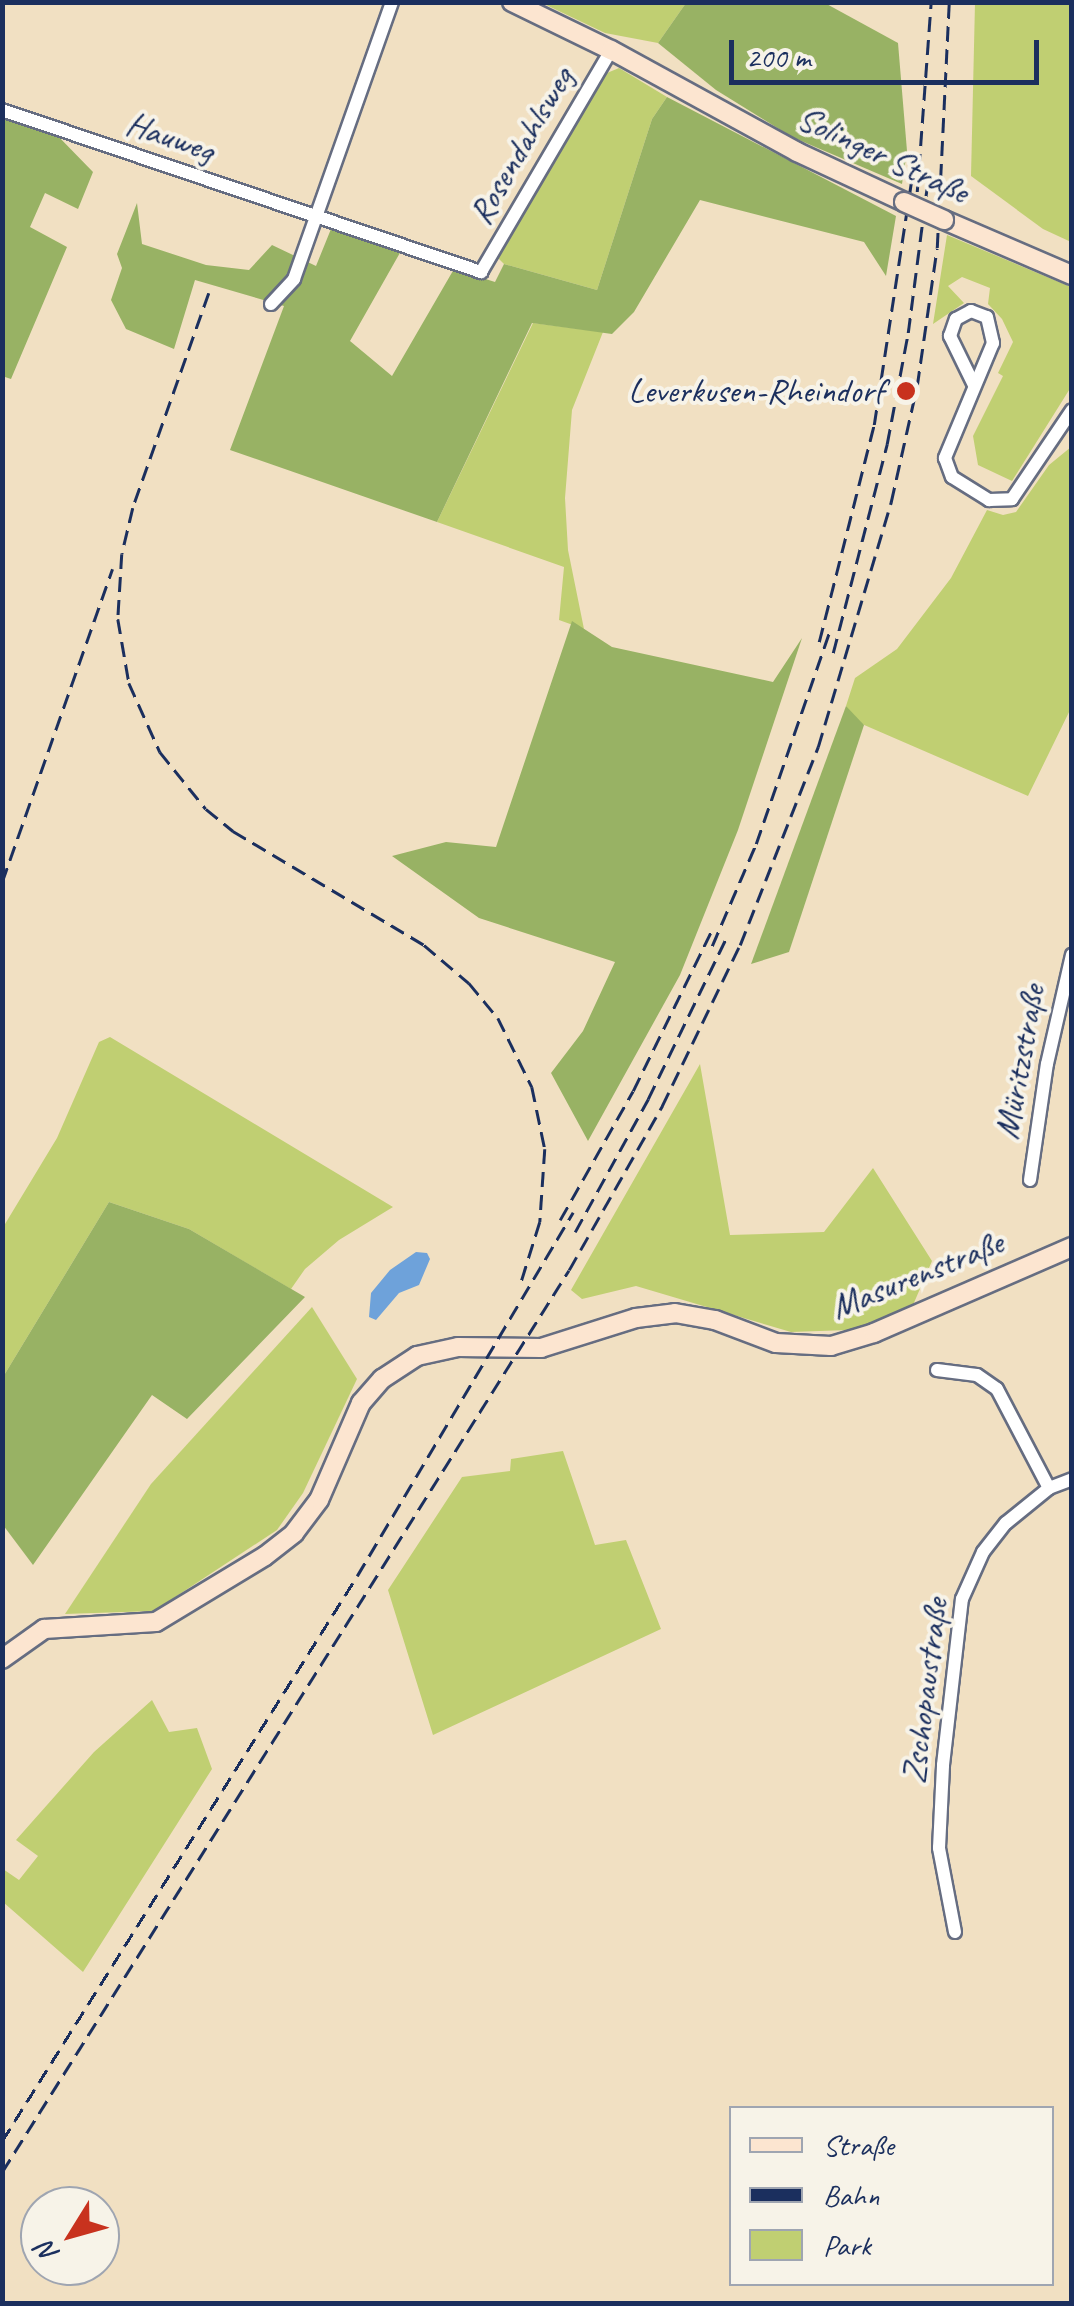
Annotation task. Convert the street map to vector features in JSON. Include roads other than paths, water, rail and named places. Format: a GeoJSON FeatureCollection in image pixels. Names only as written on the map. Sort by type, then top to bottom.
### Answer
{"type":"FeatureCollection","features":[{"type":"Feature","properties":{"kind":"main road","name":"Solinger Straße"},"geometry":{"type":"LineString","coordinates":[[512,2],[611,50],[797,152],[1072,275]]}},
{"type":"Feature","properties":{"kind":"main road","name":"Masurenstraße"},"geometry":{"type":"LineString","coordinates":[[2,1659],[44,1629],[141,1625],[182,1610],[294,1533],[325,1488],[361,1403],[382,1379],[418,1356],[458,1347],[541,1348],[636,1318],[676,1313],[715,1320],[776,1343],[831,1346],[874,1332],[1072,1246]]}},
{"type":"Feature","properties":{"kind":"street"},"geometry":{"type":"LineString","coordinates":[[271,304],[294,279],[392,2]]}},
{"type":"Feature","properties":{"kind":"street","name":"Rosendahlsweg"},"geometry":{"type":"LineString","coordinates":[[482,272],[611,50]]}},
{"type":"Feature","properties":{"kind":"street","name":"Hauweg"},"geometry":{"type":"LineString","coordinates":[[2,110],[317,220],[482,272]]}},
{"type":"Feature","properties":{"kind":"street"},"geometry":{"type":"LineString","coordinates":[[974,386],[950,336],[956,319],[971,310],[987,317],[994,334],[974,386],[945,458],[952,477],[989,500],[1012,499],[1072,410]]}},
{"type":"Feature","properties":{"kind":"street","name":"Müritzstraße"},"geometry":{"type":"LineString","coordinates":[[1030,1180],[1047,1064],[1072,956]]}},
{"type":"Feature","properties":{"kind":"street"},"geometry":{"type":"LineString","coordinates":[[938,1370],[977,1374],[996,1388],[1049,1488]]}},
{"type":"Feature","properties":{"kind":"street","name":"Zschopaustraße"},"geometry":{"type":"LineString","coordinates":[[954,1932],[939,1848],[958,1616],[983,1552],[1006,1523],[1049,1488],[1072,1479]]}},
{"type":"Feature","properties":{"kind":"water"},"geometry":{"type":"Polygon","coordinates":[[[416,1252],[427,1253],[430,1259],[419,1285],[399,1293],[376,1320],[369,1317],[371,1293],[390,1270],[416,1252]]]}},
{"type":"Feature","properties":{"kind":"railway"},"geometry":{"type":"LineString","coordinates":[[917,192],[931,2]]}},
{"type":"Feature","properties":{"kind":"railway"},"geometry":{"type":"LineString","coordinates":[[2,2172],[569,1270],[662,1106],[740,945],[818,747],[891,502],[917,386],[937,248],[949,2]]}},
{"type":"Feature","properties":{"kind":"railway"},"geometry":{"type":"LineString","coordinates":[[819,642],[874,425],[912,177]]}},
{"type":"Feature","properties":{"kind":"railway"},"geometry":{"type":"LineString","coordinates":[[833,653],[887,444],[908,333],[928,178]]}},
{"type":"Feature","properties":{"kind":"railway"},"geometry":{"type":"LineString","coordinates":[[209,293],[133,508],[122,554],[118,619],[129,683],[160,752],[206,809],[233,831],[424,945],[469,983],[498,1018],[532,1087],[545,1149],[540,1222],[521,1283]]}},
{"type":"Feature","properties":{"kind":"railway"},"geometry":{"type":"LineString","coordinates":[[2,882],[112,569]]}},
{"type":"Feature","properties":{"kind":"railway"},"geometry":{"type":"LineString","coordinates":[[712,946],[756,844],[829,633]]}},
{"type":"Feature","properties":{"kind":"railway"},"geometry":{"type":"LineString","coordinates":[[560,1220],[633,1091],[711,932]]}},
{"type":"Feature","properties":{"kind":"railway"},"geometry":{"type":"LineString","coordinates":[[575,1232],[648,1099],[728,934]]}},
{"type":"Feature","properties":{"kind":"railway"},"geometry":{"type":"LineString","coordinates":[[2,2141],[357,1576],[573,1212]]}},
{"type":"Feature","properties":{"kind":"place","name":"Leverkusen-Rheindorf"},"geometry":{"type":"Point","coordinates":[906,391]}}]}
